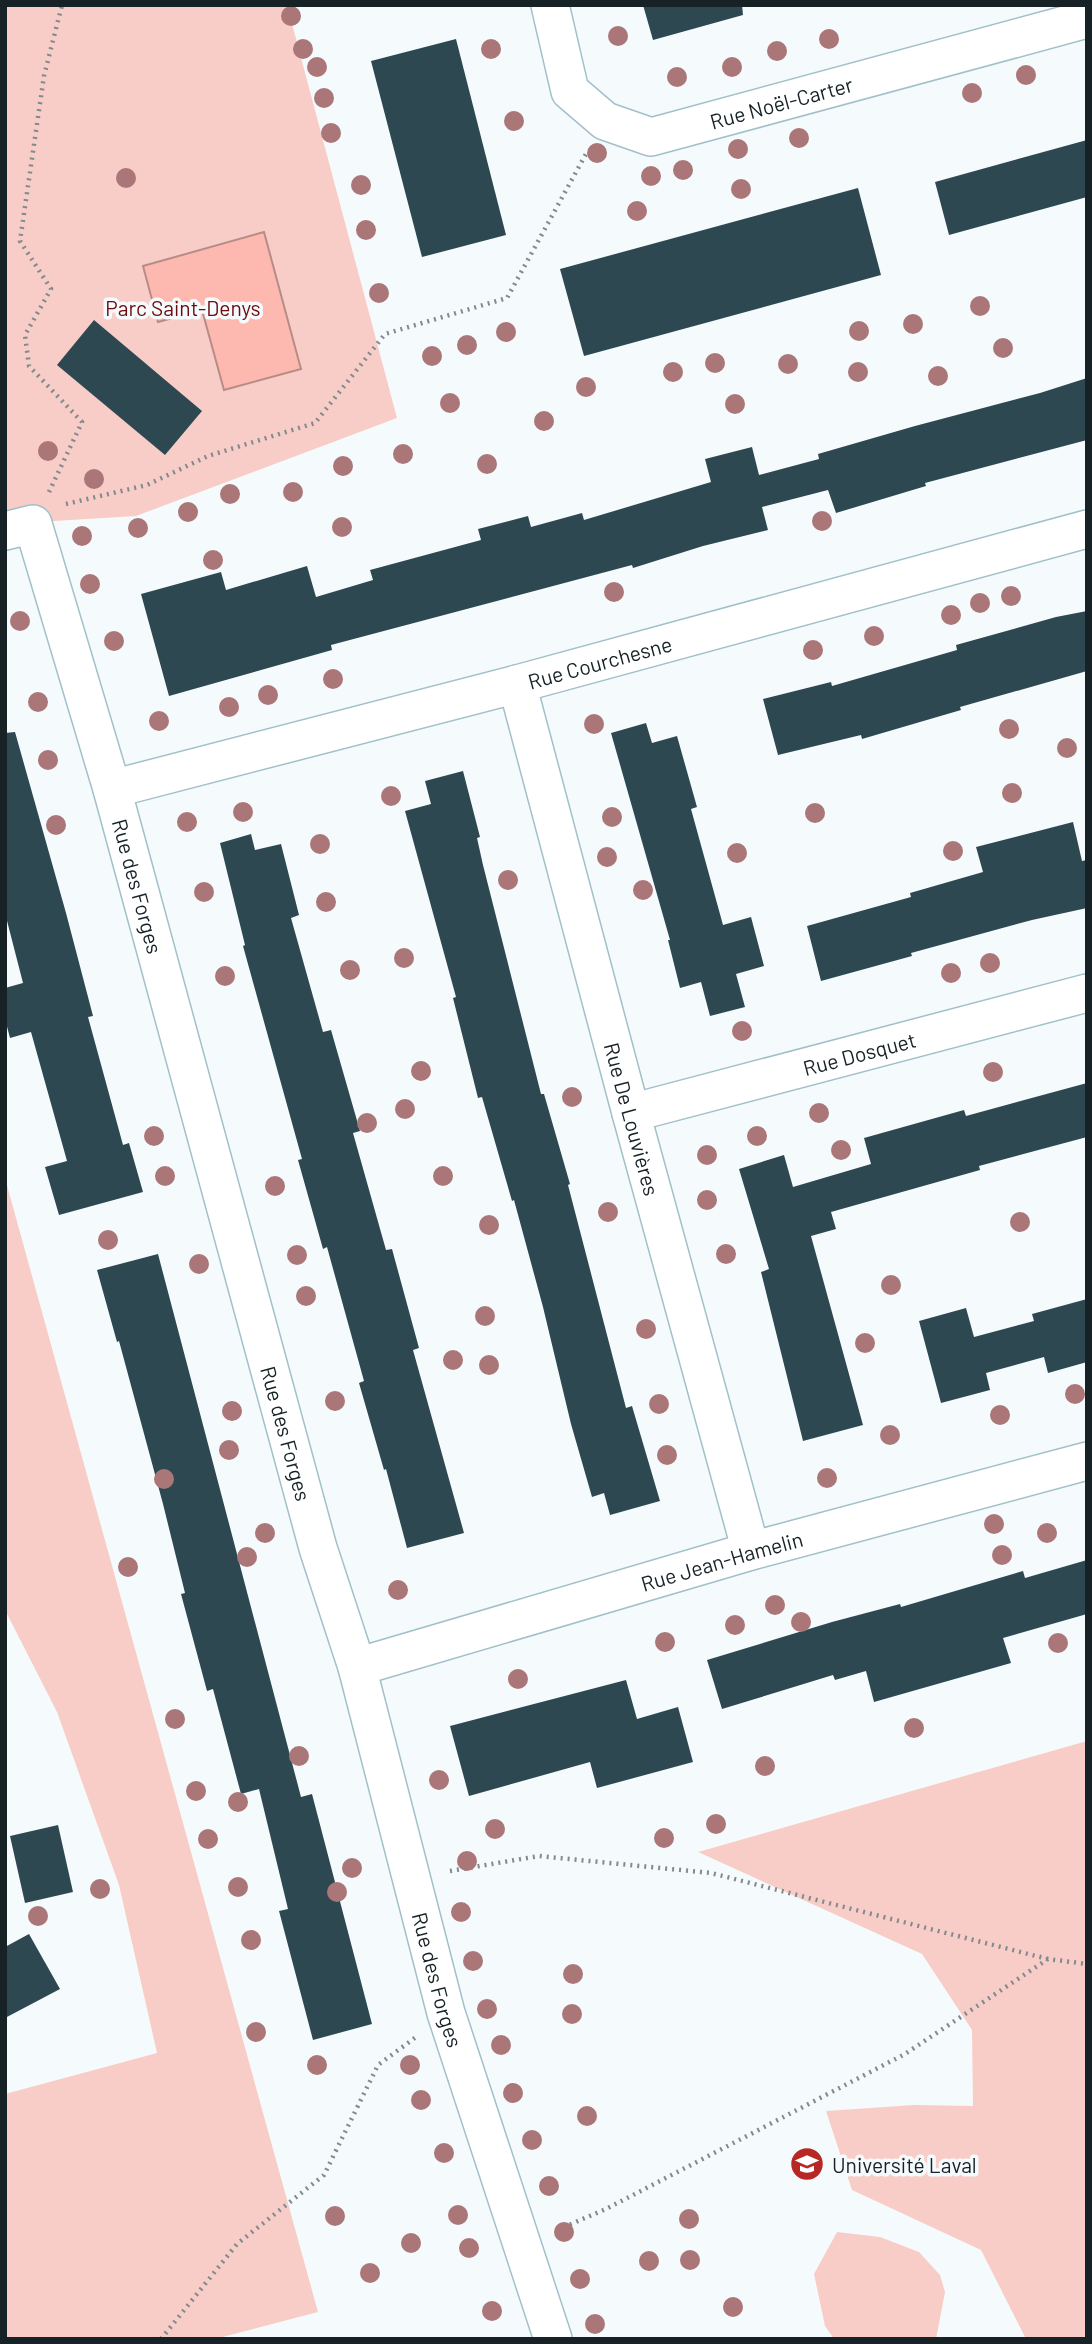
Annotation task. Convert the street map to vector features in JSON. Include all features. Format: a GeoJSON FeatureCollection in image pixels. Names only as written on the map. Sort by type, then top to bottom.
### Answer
{"type":"FeatureCollection","features":[{"type":"Feature","properties":{"kind":"street","name":"Rue Noël-Carter"},"geometry":{"type":"LineString","coordinates":[[550,5],[570,91],[605,121],[652,137],[1087,19]]}},
{"type":"Feature","properties":{"kind":"street","name":"Rue des Forges"},"geometry":{"type":"LineString","coordinates":[[19,528],[112,789],[318,1548],[357,1667],[446,2012],[553,2339]]}},
{"type":"Feature","properties":{"kind":"street","name":"Rue Courchesne"},"geometry":{"type":"LineString","coordinates":[[112,789],[517,684],[1087,529]]}},
{"type":"Feature","properties":{"kind":"street","name":"Rue De Louvières"},"geometry":{"type":"LineString","coordinates":[[517,684],[751,1551]]}},
{"type":"Feature","properties":{"kind":"street","name":"Rue Dosquet"},"geometry":{"type":"LineString","coordinates":[[631,1113],[1087,993]]}},
{"type":"Feature","properties":{"kind":"street","name":"Rue Jean-Hamelin"},"geometry":{"type":"LineString","coordinates":[[357,1667],[751,1551],[1087,1461]]}},
{"type":"Feature","properties":{"kind":"path"},"geometry":{"type":"LineString","coordinates":[[19,528],[82,422],[29,366],[25,335],[51,289],[20,241],[44,76],[62,5]]}},
{"type":"Feature","properties":{"kind":"path"},"geometry":{"type":"LineString","coordinates":[[19,528],[69,501],[147,485],[208,456],[315,423],[385,334],[507,298],[605,121]]}},
{"type":"Feature","properties":{"kind":"path"},"geometry":{"type":"LineString","coordinates":[[411,1878],[539,1856],[710,1873],[1048,1959],[1087,1964]]}},
{"type":"Feature","properties":{"kind":"path"},"geometry":{"type":"LineString","coordinates":[[522,2245],[606,2209],[905,2054],[1048,1959]]}},
{"type":"Feature","properties":{"kind":"path"},"geometry":{"type":"LineString","coordinates":[[161,2339],[237,2244],[324,2175],[378,2065],[446,2012]]}},
{"type":"Feature","properties":{"kind":"green space","name":"Parc Saint-Denys"},"geometry":{"type":"Polygon","coordinates":[[[5,5],[287,5],[397,418],[136,516],[5,524],[5,5]]]}},
{"type":"Feature","properties":{"kind":"green space"},"geometry":{"type":"Polygon","coordinates":[[[5,1178],[318,2312],[215,2339],[5,2339],[5,2094],[157,2053],[119,1885],[57,1712],[5,1610],[5,1178]]]}},
{"type":"Feature","properties":{"kind":"green space"},"geometry":{"type":"Polygon","coordinates":[[[1087,1741],[1087,2339],[1026,2339],[981,2250],[852,2190],[826,2111],[914,2105],[973,2106],[972,2030],[922,1954],[698,1852],[1087,1741]]]}},
{"type":"Feature","properties":{"kind":"green space"},"geometry":{"type":"Polygon","coordinates":[[[837,2232],[880,2237],[919,2252],[940,2275],[945,2292],[936,2339],[834,2339],[825,2326],[814,2274],[837,2232]]]}},
{"type":"Feature","properties":{"kind":"shaded area"},"geometry":{"type":"Polygon","coordinates":[[[264,232],[301,369],[224,390],[202,310],[158,322],[143,266],[264,232]]]}},
{"type":"Feature","properties":{"kind":"building"},"geometry":{"type":"Polygon","coordinates":[[[643,5],[742,5],[743,15],[653,40],[643,5]]]}},
{"type":"Feature","properties":{"kind":"building"},"geometry":{"type":"Polygon","coordinates":[[[456,39],[506,235],[422,257],[371,61],[456,39]]]}},
{"type":"Feature","properties":{"kind":"building"},"geometry":{"type":"Polygon","coordinates":[[[1087,140],[1087,197],[949,235],[935,182],[1087,140]]]}},
{"type":"Feature","properties":{"kind":"building"},"geometry":{"type":"Polygon","coordinates":[[[858,188],[881,275],[584,356],[560,269],[858,188]]]}},
{"type":"Feature","properties":{"kind":"building"},"geometry":{"type":"Polygon","coordinates":[[[94,320],[202,411],[165,455],[57,365],[94,320]]]}},
{"type":"Feature","properties":{"kind":"building"},"geometry":{"type":"Polygon","coordinates":[[[1087,378],[1087,440],[925,483],[926,486],[836,513],[828,490],[762,507],[768,530],[703,546],[633,568],[632,565],[331,645],[332,650],[169,696],[141,594],[221,572],[226,590],[307,566],[316,597],[373,580],[370,570],[481,540],[478,529],[528,516],[531,527],[582,513],[584,520],[711,482],[705,459],[752,447],[759,475],[819,459],[818,454],[1087,378]]]}},
{"type":"Feature","properties":{"kind":"building"},"geometry":{"type":"Polygon","coordinates":[[[1087,611],[1087,671],[960,707],[961,710],[862,739],[861,735],[778,755],[763,699],[831,682],[832,686],[957,650],[956,645],[1087,611]]]}},
{"type":"Feature","properties":{"kind":"building"},"geometry":{"type":"Polygon","coordinates":[[[646,723],[652,743],[677,736],[697,807],[691,809],[723,925],[751,917],[764,966],[736,974],[745,1007],[710,1016],[701,982],[680,988],[670,940],[611,733],[646,723]]]}},
{"type":"Feature","properties":{"kind":"building"},"geometry":{"type":"Polygon","coordinates":[[[15,732],[93,1016],[88,1017],[123,1145],[129,1143],[143,1192],[59,1215],[45,1167],[67,1161],[31,1032],[10,1038],[5,1019],[5,988],[23,983],[5,913],[5,733],[15,732]]]}},
{"type":"Feature","properties":{"kind":"building"},"geometry":{"type":"Polygon","coordinates":[[[463,771],[480,837],[477,838],[483,865],[541,1094],[544,1094],[570,1184],[568,1185],[626,1408],[632,1406],[660,1501],[610,1515],[604,1493],[592,1497],[514,1200],[512,1201],[482,1097],[478,1098],[453,998],[456,997],[405,811],[431,804],[425,781],[463,771]]]}},
{"type":"Feature","properties":{"kind":"building"},"geometry":{"type":"Polygon","coordinates":[[[1073,822],[1082,861],[1087,860],[1087,908],[911,953],[912,956],[821,981],[807,926],[911,897],[910,893],[983,872],[976,847],[1073,822]]]}},
{"type":"Feature","properties":{"kind":"building"},"geometry":{"type":"Polygon","coordinates":[[[251,834],[255,850],[281,844],[299,915],[291,918],[323,1032],[331,1030],[360,1131],[353,1133],[386,1250],[392,1249],[419,1348],[413,1350],[464,1533],[407,1548],[359,1383],[364,1381],[327,1247],[323,1249],[298,1160],[302,1159],[243,946],[245,945],[220,843],[251,834]]]}},
{"type":"Feature","properties":{"kind":"building"},"geometry":{"type":"Polygon","coordinates":[[[1087,1083],[1087,1137],[979,1166],[980,1170],[831,1212],[836,1229],[811,1236],[863,1425],[803,1441],[761,1272],[769,1269],[739,1169],[784,1155],[793,1187],[871,1164],[864,1138],[964,1110],[966,1116],[1087,1083]]]}},
{"type":"Feature","properties":{"kind":"building"},"geometry":{"type":"Polygon","coordinates":[[[158,1254],[301,1797],[312,1794],[372,2024],[313,2040],[279,1911],[288,1909],[259,1789],[241,1794],[213,1689],[207,1691],[181,1594],[185,1593],[163,1504],[97,1270],[158,1254]]]}},
{"type":"Feature","properties":{"kind":"building"},"geometry":{"type":"Polygon","coordinates":[[[1087,1299],[1087,1362],[1048,1373],[1044,1357],[986,1373],[990,1390],[941,1403],[919,1321],[966,1308],[974,1337],[1034,1321],[1032,1314],[1087,1299]]]}},
{"type":"Feature","properties":{"kind":"building"},"geometry":{"type":"Polygon","coordinates":[[[1087,1560],[1087,1614],[1003,1638],[1011,1663],[874,1702],[866,1671],[835,1680],[833,1675],[722,1709],[707,1660],[832,1622],[900,1604],[901,1607],[1023,1571],[1025,1578],[1087,1560]]]}},
{"type":"Feature","properties":{"kind":"building"},"geometry":{"type":"Polygon","coordinates":[[[626,1680],[637,1719],[678,1707],[693,1762],[597,1788],[590,1762],[469,1796],[450,1726],[626,1680]]]}},
{"type":"Feature","properties":{"kind":"building"},"geometry":{"type":"Polygon","coordinates":[[[58,1825],[73,1892],[25,1903],[10,1836],[58,1825]]]}},
{"type":"Feature","properties":{"kind":"building"},"geometry":{"type":"Polygon","coordinates":[[[29,1934],[60,1989],[5,2018],[5,1947],[29,1934]]]}},
{"type":"Feature","properties":{"kind":"place","name":"Université Laval"},"geometry":{"type":"Point","coordinates":[807,2164]}}]}
